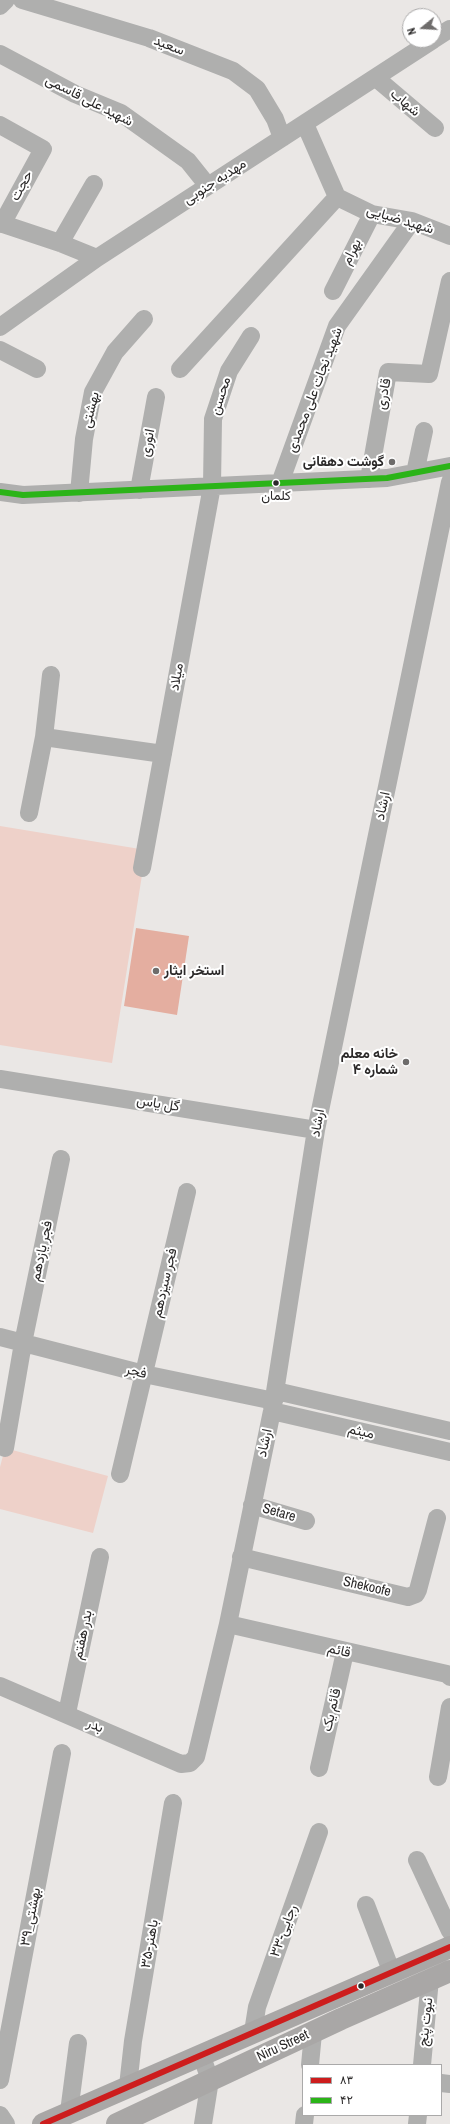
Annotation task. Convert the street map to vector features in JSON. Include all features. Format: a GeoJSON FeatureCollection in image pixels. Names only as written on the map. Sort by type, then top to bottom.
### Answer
{"type":"FeatureCollection","features":[{"type":"Feature","properties":{"kind":"main road","name":"Niru Street"},"geometry":{"type":"LineString","coordinates":[[43,2124],[450,1947]]}},
{"type":"Feature","properties":{"kind":"main road","name":"Niru Street"},"geometry":{"type":"LineString","coordinates":[[117,2124],[450,1971]]}},
{"type":"Feature","properties":{"kind":"street"},"geometry":{"type":"LineString","coordinates":[[0,6],[6,0]]}},
{"type":"Feature","properties":{"kind":"street","name":"سعید"},"geometry":{"type":"LineString","coordinates":[[22,0],[149,38],[233,71],[257,89],[275,119],[282,138]]}},
{"type":"Feature","properties":{"kind":"street","name":"مهدیه جنوبی"},"geometry":{"type":"LineString","coordinates":[[0,327],[97,258],[424,48]]}},
{"type":"Feature","properties":{"kind":"street","name":"شهید علی قاسمی"},"geometry":{"type":"LineString","coordinates":[[0,54],[75,94],[121,113],[188,161],[208,186]]}},
{"type":"Feature","properties":{"kind":"street","name":"شهاب"},"geometry":{"type":"LineString","coordinates":[[376,78],[435,128]]}},
{"type":"Feature","properties":{"kind":"street"},"geometry":{"type":"LineString","coordinates":[[180,368],[337,197],[305,124]]}},
{"type":"Feature","properties":{"kind":"street","name":"حجت"},"geometry":{"type":"LineString","coordinates":[[0,125],[43,149],[1,224]]}},
{"type":"Feature","properties":{"kind":"street"},"geometry":{"type":"LineString","coordinates":[[60,243],[94,184]]}},
{"type":"Feature","properties":{"kind":"street","name":"شهید ضیایی"},"geometry":{"type":"LineString","coordinates":[[337,197],[372,214],[412,221],[450,236]]}},
{"type":"Feature","properties":{"kind":"street","name":"بهرام"},"geometry":{"type":"LineString","coordinates":[[333,291],[372,214]]}},
{"type":"Feature","properties":{"kind":"street","name":"شهید نجات علی محمدی"},"geometry":{"type":"LineString","coordinates":[[280,483],[337,326],[412,221]]}},
{"type":"Feature","properties":{"kind":"street"},"geometry":{"type":"LineString","coordinates":[[1,224],[60,243],[97,258]]}},
{"type":"Feature","properties":{"kind":"street","name":"قادری"},"geometry":{"type":"LineString","coordinates":[[368,479],[388,372],[430,374],[450,282]]}},
{"type":"Feature","properties":{"kind":"street","name":"بهشتی"},"geometry":{"type":"LineString","coordinates":[[79,493],[84,439],[93,392],[115,352],[144,319]]}},
{"type":"Feature","properties":{"kind":"street","name":"محسن"},"geometry":{"type":"LineString","coordinates":[[212,486],[213,419],[229,371],[251,336]]}},
{"type":"Feature","properties":{"kind":"street"},"geometry":{"type":"LineString","coordinates":[[0,350],[37,369]]}},
{"type":"Feature","properties":{"kind":"street","name":"انوری"},"geometry":{"type":"LineString","coordinates":[[139,490],[156,397]]}},
{"type":"Feature","properties":{"kind":"street"},"geometry":{"type":"LineString","coordinates":[[415,473],[424,431]]}},
{"type":"Feature","properties":{"kind":"street"},"geometry":{"type":"LineString","coordinates":[[0,492],[23,495],[79,493],[386,478],[450,466]]}},
{"type":"Feature","properties":{"kind":"street","name":"ارشاد"},"geometry":{"type":"LineString","coordinates":[[190,1763],[196,1757],[228,1624],[274,1401],[316,1130],[450,482]]}},
{"type":"Feature","properties":{"kind":"street","name":"میلاد"},"geometry":{"type":"LineString","coordinates":[[142,868],[212,486]]}},
{"type":"Feature","properties":{"kind":"street"},"geometry":{"type":"LineString","coordinates":[[29,814],[44,737],[51,676]]}},
{"type":"Feature","properties":{"kind":"street"},"geometry":{"type":"LineString","coordinates":[[44,737],[163,754]]}},
{"type":"Feature","properties":{"kind":"street","name":"گل یاس"},"geometry":{"type":"LineString","coordinates":[[0,1079],[316,1130]]}},
{"type":"Feature","properties":{"kind":"street","name":"فجر یازدهم"},"geometry":{"type":"LineString","coordinates":[[5,1448],[23,1343],[61,1159]]}},
{"type":"Feature","properties":{"kind":"street","name":"فجر سیزدهم"},"geometry":{"type":"LineString","coordinates":[[120,1474],[187,1192]]}},
{"type":"Feature","properties":{"kind":"street","name":"فجر"},"geometry":{"type":"LineString","coordinates":[[0,1337],[144,1374],[274,1401]]}},
{"type":"Feature","properties":{"kind":"street"},"geometry":{"type":"LineString","coordinates":[[296,1417],[292,1411],[291,1405],[292,1401],[300,1396]]}},
{"type":"Feature","properties":{"kind":"street","name":"میثم"},"geometry":{"type":"LineString","coordinates":[[274,1401],[300,1396],[450,1431]]}},
{"type":"Feature","properties":{"kind":"street","name":"میثم"},"geometry":{"type":"LineString","coordinates":[[274,1401],[296,1417],[450,1452]]}},
{"type":"Feature","properties":{"kind":"street","name":"Setare"},"geometry":{"type":"LineString","coordinates":[[252,1505],[306,1521]]}},
{"type":"Feature","properties":{"kind":"street","name":"Shekoofe"},"geometry":{"type":"LineString","coordinates":[[241,1557],[408,1596],[416,1594],[418,1590],[437,1518]]}},
{"type":"Feature","properties":{"kind":"street","name":"بدر هفتم"},"geometry":{"type":"LineString","coordinates":[[67,1714],[100,1557]]}},
{"type":"Feature","properties":{"kind":"street","name":"قائم"},"geometry":{"type":"LineString","coordinates":[[228,1624],[345,1652],[447,1674],[450,1677]]}},
{"type":"Feature","properties":{"kind":"street","name":"قائم یک"},"geometry":{"type":"LineString","coordinates":[[319,1768],[345,1652]]}},
{"type":"Feature","properties":{"kind":"street","name":"بدر"},"geometry":{"type":"LineString","coordinates":[[0,1686],[181,1764],[190,1763]]}},
{"type":"Feature","properties":{"kind":"street"},"geometry":{"type":"LineString","coordinates":[[438,1777],[450,1707]]}},
{"type":"Feature","properties":{"kind":"street","name":"۳۹_بهشتی"},"geometry":{"type":"LineString","coordinates":[[0,2080],[62,1753]]}},
{"type":"Feature","properties":{"kind":"street","name":"۳۵-باهنر"},"geometry":{"type":"LineString","coordinates":[[128,2086],[133,2040],[174,1803]]}},
{"type":"Feature","properties":{"kind":"street","name":"۳۳-رجایی"},"geometry":{"type":"LineString","coordinates":[[253,2032],[257,2007],[319,1832]]}},
{"type":"Feature","properties":{"kind":"street"},"geometry":{"type":"LineString","coordinates":[[418,1860],[450,1931]]}},
{"type":"Feature","properties":{"kind":"street"},"geometry":{"type":"LineString","coordinates":[[366,1905],[392,1973]]}},
{"type":"Feature","properties":{"kind":"street","name":"نبوت پنج"},"geometry":{"type":"LineString","coordinates":[[422,2064],[430,1979]]}},
{"type":"Feature","properties":{"kind":"street"},"geometry":{"type":"LineString","coordinates":[[310,2064],[313,2033]]}},
{"type":"Feature","properties":{"kind":"street"},"geometry":{"type":"LineString","coordinates":[[69,2112],[78,2043]]}},
{"type":"Feature","properties":{"kind":"street"},"geometry":{"type":"LineString","coordinates":[[201,2054],[210,2080],[203,2124]]}},
{"type":"Feature","properties":{"kind":"street"},"geometry":{"type":"LineString","coordinates":[[0,2115],[6,2124]]}},
{"type":"Feature","properties":{"kind":"shaded area"},"geometry":{"type":"Polygon","coordinates":[[[0,826],[146,850],[112,1063],[0,1045],[0,826]]]}},
{"type":"Feature","properties":{"kind":"shaded area","name":"استخر ایثار"},"geometry":{"type":"Polygon","coordinates":[[[136,928],[189,936],[177,1015],[124,1006],[136,928]]]}},
{"type":"Feature","properties":{"kind":"shaded area"},"geometry":{"type":"Polygon","coordinates":[[[5,1448],[108,1476],[93,1533],[0,1509],[0,1467],[5,1448]]]}},
{"type":"Feature","properties":{"kind":"transit line","name":"۴۲"},"geometry":{"type":"LineString","coordinates":[[0,492],[23,495],[387,478],[450,466]]}},
{"type":"Feature","properties":{"kind":"transit line","name":"۸۳"},"geometry":{"type":"LineString","coordinates":[[43,2124],[450,1947]]}},
{"type":"Feature","properties":{"kind":"place","name":"گوشت دهقانی"},"geometry":{"type":"Point","coordinates":[392,462]}},
{"type":"Feature","properties":{"kind":"place","name":"کلمان"},"geometry":{"type":"Point","coordinates":[276,483]}},
{"type":"Feature","properties":{"kind":"place","name":"استخر ایثار"},"geometry":{"type":"Point","coordinates":[156,971]}},
{"type":"Feature","properties":{"kind":"place","name":"خانه معلم شماره ۴"},"geometry":{"type":"Point","coordinates":[406,1062]}}]}
